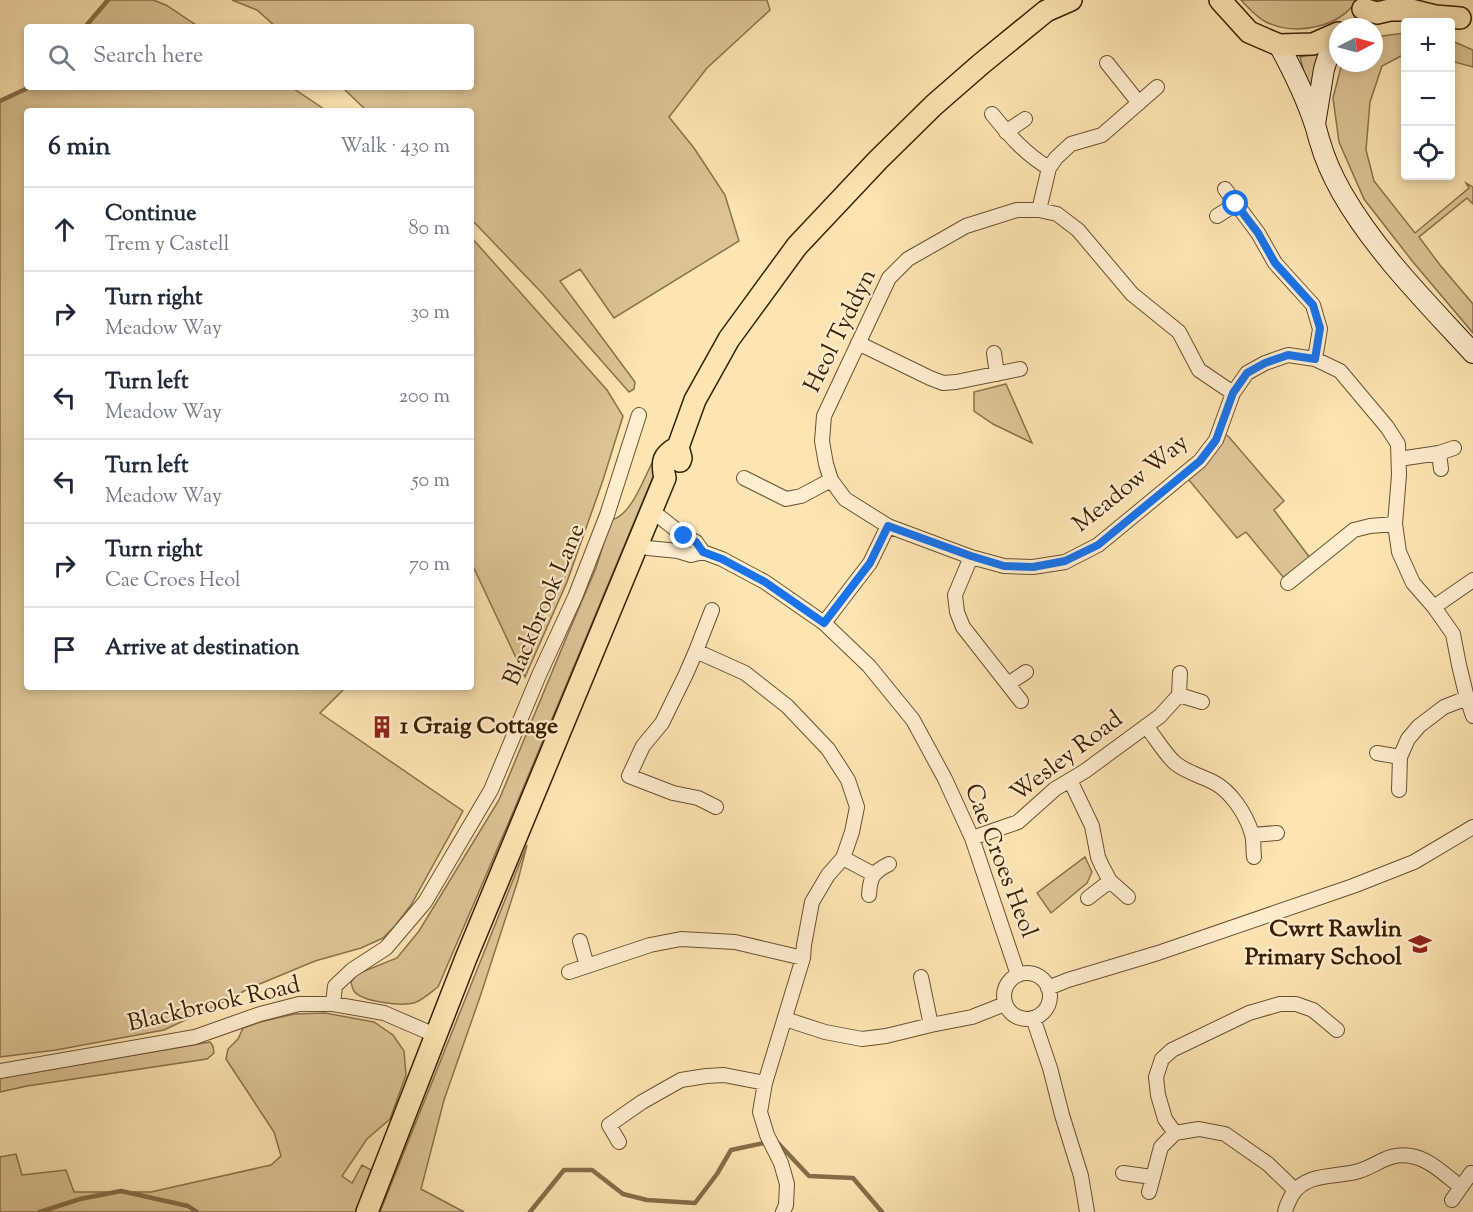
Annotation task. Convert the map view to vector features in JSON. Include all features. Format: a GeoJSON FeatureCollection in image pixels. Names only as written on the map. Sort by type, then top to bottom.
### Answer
{"type":"FeatureCollection","features":[{"type":"Feature","properties":{"kind":"main road"},"geometry":{"type":"LineString","coordinates":[[367,1212],[503,866],[638,544],[664,478],[662,466],[668,452],[678,447],[695,400],[729,339],[796,246],[878,160],[934,105],[981,64],[1046,11],[1071,0]]}},
{"type":"Feature","properties":{"kind":"main road"},"geometry":{"type":"LineString","coordinates":[[1220,0],[1250,33],[1280,45],[1313,44],[1329,37]]}},
{"type":"Feature","properties":{"kind":"main road"},"geometry":{"type":"LineString","coordinates":[[1365,5],[1377,12],[1411,10],[1435,16],[1461,15]]}},
{"type":"Feature","properties":{"kind":"main road"},"geometry":{"type":"LineString","coordinates":[[1280,45],[1295,74],[1315,124],[1326,161],[1342,192],[1364,227],[1427,303],[1473,353]]}},
{"type":"Feature","properties":{"kind":"main road"},"geometry":{"type":"LineString","coordinates":[[1315,124],[1324,69],[1329,57]]}},
{"type":"Feature","properties":{"kind":"street"},"geometry":{"type":"LineString","coordinates":[[1107,63],[1139,103]]}},
{"type":"Feature","properties":{"kind":"street"},"geometry":{"type":"LineString","coordinates":[[1039,210],[1049,168],[1056,158],[1071,144],[1102,135],[1157,87]]}},
{"type":"Feature","properties":{"kind":"street"},"geometry":{"type":"LineString","coordinates":[[992,114],[1006,132],[1035,160],[1049,168]]}},
{"type":"Feature","properties":{"kind":"street"},"geometry":{"type":"LineString","coordinates":[[1006,132],[1025,119]]}},
{"type":"Feature","properties":{"kind":"street"},"geometry":{"type":"LineString","coordinates":[[1225,189],[1258,233],[1275,263],[1313,305],[1320,328],[1315,359]]}},
{"type":"Feature","properties":{"kind":"street"},"geometry":{"type":"LineString","coordinates":[[1217,216],[1236,204]]}},
{"type":"Feature","properties":{"kind":"street","name":"Heol Tyddyn"},"geometry":{"type":"LineString","coordinates":[[888,526],[845,499],[831,480],[822,441],[824,416],[889,278],[908,259],[966,226],[1017,210],[1039,210],[1057,214],[1078,230],[1132,294],[1179,332],[1199,370],[1233,393]]}},
{"type":"Feature","properties":{"kind":"street"},"geometry":{"type":"LineString","coordinates":[[858,343],[943,383],[1020,369]]}},
{"type":"Feature","properties":{"kind":"street"},"geometry":{"type":"LineString","coordinates":[[994,353],[997,374]]}},
{"type":"Feature","properties":{"kind":"street","name":"Meadow Way"},"geometry":{"type":"LineString","coordinates":[[888,526],[1004,566],[1033,567],[1065,561],[1098,545],[1200,461],[1216,440],[1233,393],[1247,373],[1265,363],[1288,355],[1315,359],[1340,372],[1387,427],[1398,444],[1400,475],[1395,524],[1399,552],[1413,584],[1434,607],[1453,634],[1473,716]]}},
{"type":"Feature","properties":{"kind":"street","name":"Blackbrook Lane"},"geometry":{"type":"LineString","coordinates":[[333,1004],[335,986],[352,970],[386,948],[425,902],[491,790],[579,587],[607,515],[639,415]]}},
{"type":"Feature","properties":{"kind":"street"},"geometry":{"type":"LineString","coordinates":[[1399,459],[1439,453],[1454,448]]}},
{"type":"Feature","properties":{"kind":"street"},"geometry":{"type":"LineString","coordinates":[[1439,453],[1441,469]]}},
{"type":"Feature","properties":{"kind":"street"},"geometry":{"type":"LineString","coordinates":[[744,478],[786,499],[801,496],[831,480]]}},
{"type":"Feature","properties":{"kind":"street","name":"Cae Croes Heol"},"geometry":{"type":"LineString","coordinates":[[650,513],[696,542],[703,552],[722,559],[765,582],[824,623],[869,666],[913,720],[945,779],[972,838],[1018,975]]}},
{"type":"Feature","properties":{"kind":"street"},"geometry":{"type":"LineString","coordinates":[[1288,583],[1354,530],[1395,524]]}},
{"type":"Feature","properties":{"kind":"street"},"geometry":{"type":"LineString","coordinates":[[824,623],[870,563],[888,526]]}},
{"type":"Feature","properties":{"kind":"street","name":"Cae Croes Heol"},"geometry":{"type":"LineString","coordinates":[[638,544],[648,548],[692,555],[703,552]]}},
{"type":"Feature","properties":{"kind":"street"},"geometry":{"type":"LineString","coordinates":[[971,556],[955,595],[957,612],[963,627],[1021,701]]}},
{"type":"Feature","properties":{"kind":"street"},"geometry":{"type":"LineString","coordinates":[[1434,607],[1473,580]]}},
{"type":"Feature","properties":{"kind":"street"},"geometry":{"type":"LineString","coordinates":[[712,610],[686,674],[662,723],[643,746],[629,776],[673,793],[698,798],[716,807]]}},
{"type":"Feature","properties":{"kind":"street"},"geometry":{"type":"LineString","coordinates":[[696,651],[746,673],[787,706],[828,748],[848,780],[857,807],[843,858],[828,875],[812,902],[803,958],[765,1083],[760,1112],[787,1184],[786,1205],[783,1212]]}},
{"type":"Feature","properties":{"kind":"street"},"geometry":{"type":"LineString","coordinates":[[1008,684],[1026,672]]}},
{"type":"Feature","properties":{"kind":"street"},"geometry":{"type":"LineString","coordinates":[[1180,673],[1179,695],[1202,702]]}},
{"type":"Feature","properties":{"kind":"street","name":"Wesley Road"},"geometry":{"type":"LineString","coordinates":[[972,838],[1018,822],[1055,789],[1085,771],[1160,716],[1179,695]]}},
{"type":"Feature","properties":{"kind":"street"},"geometry":{"type":"LineString","coordinates":[[1398,790],[1400,757],[1408,739],[1419,726],[1444,707],[1467,698]]}},
{"type":"Feature","properties":{"kind":"street"},"geometry":{"type":"LineString","coordinates":[[1146,726],[1175,762],[1184,769],[1216,783],[1227,792],[1246,820],[1252,835],[1254,857]]}},
{"type":"Feature","properties":{"kind":"street"},"geometry":{"type":"LineString","coordinates":[[1377,753],[1400,757]]}},
{"type":"Feature","properties":{"kind":"street"},"geometry":{"type":"LineString","coordinates":[[1070,780],[1089,820],[1098,857],[1110,881],[1128,897]]}},
{"type":"Feature","properties":{"kind":"street"},"geometry":{"type":"LineString","coordinates":[[1048,987],[1353,886],[1414,862],[1472,828]]}},
{"type":"Feature","properties":{"kind":"street"},"geometry":{"type":"LineString","coordinates":[[1252,835],[1277,833]]}},
{"type":"Feature","properties":{"kind":"street"},"geometry":{"type":"LineString","coordinates":[[843,858],[873,874]]}},
{"type":"Feature","properties":{"kind":"street"},"geometry":{"type":"LineString","coordinates":[[868,895],[869,882],[873,874],[889,864]]}},
{"type":"Feature","properties":{"kind":"street"},"geometry":{"type":"LineString","coordinates":[[1088,898],[1110,881]]}},
{"type":"Feature","properties":{"kind":"street"},"geometry":{"type":"LineString","coordinates":[[569,972],[650,945],[681,939],[735,942],[803,958]]}},
{"type":"Feature","properties":{"kind":"street"},"geometry":{"type":"LineString","coordinates":[[580,941],[587,966]]}},
{"type":"Feature","properties":{"kind":"street"},"geometry":{"type":"LineString","coordinates":[[1025,973],[1039,977],[1048,987],[1049,1001],[1046,1008],[1033,1018],[1021,1018],[1014,1015],[1005,1004],[1007,983],[1018,975],[1025,973]]}},
{"type":"Feature","properties":{"kind":"street"},"geometry":{"type":"LineString","coordinates":[[921,977],[931,1025]]}},
{"type":"Feature","properties":{"kind":"street","name":"Blackbrook Road"},"geometry":{"type":"LineString","coordinates":[[0,1071],[195,1037],[260,1014],[299,1004],[333,1004],[384,1012],[435,1035]]}},
{"type":"Feature","properties":{"kind":"street"},"geometry":{"type":"LineString","coordinates":[[785,1019],[825,1032],[862,1039],[972,1017],[1005,1004]]}},
{"type":"Feature","properties":{"kind":"street"},"geometry":{"type":"LineString","coordinates":[[1175,1133],[1164,1119],[1156,1077],[1162,1059],[1172,1050],[1249,1013],[1280,1004],[1296,1004],[1313,1010],[1337,1030]]}},
{"type":"Feature","properties":{"kind":"street"},"geometry":{"type":"LineString","coordinates":[[1033,1018],[1081,1176],[1087,1212]]}},
{"type":"Feature","properties":{"kind":"street"},"geometry":{"type":"LineString","coordinates":[[619,1142],[609,1125],[642,1102],[681,1080],[724,1075],[765,1083]]}},
{"type":"Feature","properties":{"kind":"street"},"geometry":{"type":"LineString","coordinates":[[1149,1192],[1161,1147],[1175,1133],[1199,1129],[1225,1134],[1268,1164],[1295,1190]]}},
{"type":"Feature","properties":{"kind":"street"},"geometry":{"type":"LineString","coordinates":[[1285,1212],[1295,1190],[1311,1179],[1351,1173],[1391,1156],[1410,1155],[1424,1159],[1461,1187]]}},
{"type":"Feature","properties":{"kind":"street"},"geometry":{"type":"LineString","coordinates":[[1123,1173],[1152,1177]]}},
{"type":"Feature","properties":{"kind":"street"},"geometry":{"type":"LineString","coordinates":[[1452,1200],[1471,1173]]}},
{"type":"Feature","properties":{"kind":"shaded area"},"geometry":{"type":"Polygon","coordinates":[[[108,0],[153,0],[166,5],[194,24],[88,24],[108,0]]]}},
{"type":"Feature","properties":{"kind":"shaded area"},"geometry":{"type":"Polygon","coordinates":[[[232,0],[767,0],[770,10],[707,68],[669,117],[694,148],[725,195],[739,241],[614,318],[580,269],[560,281],[635,382],[634,389],[629,392],[541,292],[474,222],[474,108],[364,108],[345,90],[474,90],[474,24],[273,24],[257,10],[232,0]]]}},
{"type":"Feature","properties":{"kind":"shaded area"},"geometry":{"type":"Polygon","coordinates":[[[1241,0],[1357,0],[1339,17],[1329,18],[1328,23],[1303,29],[1277,26],[1256,15],[1241,0]]]}},
{"type":"Feature","properties":{"kind":"shaded area"},"geometry":{"type":"Polygon","coordinates":[[[1401,34],[1401,56],[1383,65],[1383,36],[1401,34]]]}},
{"type":"Feature","properties":{"kind":"shaded area"},"geometry":{"type":"Polygon","coordinates":[[[1455,42],[1473,50],[1473,67],[1455,62],[1455,42]]]}},
{"type":"Feature","properties":{"kind":"shaded area"},"geometry":{"type":"Polygon","coordinates":[[[1323,52],[1310,95],[1300,57],[1323,52]]]}},
{"type":"Feature","properties":{"kind":"shaded area"},"geometry":{"type":"Polygon","coordinates":[[[1340,72],[1380,72],[1370,102],[1366,150],[1374,181],[1415,233],[1469,188],[1466,183],[1473,187],[1473,204],[1467,198],[1419,237],[1473,304],[1473,333],[1364,199],[1339,142],[1333,98],[1340,72]]]}},
{"type":"Feature","properties":{"kind":"shaded area"},"geometry":{"type":"Polygon","coordinates":[[[24,90],[296,90],[322,108],[24,108],[24,690],[343,690],[320,713],[463,811],[411,905],[383,938],[361,948],[315,961],[250,988],[164,1030],[56,1050],[0,1057],[0,101],[24,90]]]}},
{"type":"Feature","properties":{"kind":"shaded area"},"geometry":{"type":"Polygon","coordinates":[[[474,240],[607,390],[623,416],[567,582],[525,677],[474,568],[474,240]]]}},
{"type":"Feature","properties":{"kind":"shaded area"},"geometry":{"type":"Polygon","coordinates":[[[1006,384],[1032,443],[993,424],[974,411],[974,392],[1006,384]]]}},
{"type":"Feature","properties":{"kind":"shaded area"},"geometry":{"type":"Polygon","coordinates":[[[1220,430],[1229,437],[1284,501],[1274,510],[1313,562],[1288,583],[1246,532],[1237,538],[1184,474],[1220,430]]]}},
{"type":"Feature","properties":{"kind":"shaded area"},"geometry":{"type":"Polygon","coordinates":[[[660,460],[438,987],[421,1000],[408,1004],[382,1002],[358,995],[351,982],[357,974],[397,958],[419,931],[499,800],[596,568],[611,520],[625,512],[652,463],[660,460]]]}},
{"type":"Feature","properties":{"kind":"shaded area"},"geometry":{"type":"Polygon","coordinates":[[[527,845],[481,994],[444,1100],[421,1189],[464,1212],[380,1212],[527,845]]]}},
{"type":"Feature","properties":{"kind":"shaded area"},"geometry":{"type":"Polygon","coordinates":[[[1085,857],[1092,872],[1087,883],[1051,913],[1037,893],[1085,857]]]}},
{"type":"Feature","properties":{"kind":"shaded area"},"geometry":{"type":"Polygon","coordinates":[[[325,1013],[374,1022],[393,1035],[404,1051],[406,1075],[390,1119],[367,1139],[342,1176],[352,1183],[362,1165],[373,1171],[356,1212],[0,1212],[0,1157],[16,1154],[22,1175],[66,1170],[74,1192],[151,1192],[271,1165],[281,1156],[274,1132],[226,1059],[228,1049],[238,1039],[243,1028],[294,1014],[325,1013]]]}},
{"type":"Feature","properties":{"kind":"shaded area"},"geometry":{"type":"Polygon","coordinates":[[[210,1042],[214,1053],[207,1059],[0,1092],[0,1078],[210,1042]]]}},
{"type":"Feature","properties":{"kind":"waterway"},"geometry":{"type":"LineString","coordinates":[[88,24],[108,0]]}},
{"type":"Feature","properties":{"kind":"waterway"},"geometry":{"type":"LineString","coordinates":[[0,101],[24,90]]}},
{"type":"Feature","properties":{"kind":"waterway"},"geometry":{"type":"LineString","coordinates":[[530,1212],[564,1170],[592,1170],[623,1194],[647,1200],[695,1203],[717,1174],[731,1150],[769,1142]]}},
{"type":"Feature","properties":{"kind":"waterway"},"geometry":{"type":"LineString","coordinates":[[777,1142],[809,1176],[853,1178],[882,1212]]}},
{"type":"Feature","properties":{"kind":"waterway"},"geometry":{"type":"LineString","coordinates":[[40,1212],[80,1199],[121,1191],[188,1206],[197,1212]]}},
{"type":"Feature","properties":{"kind":"place","name":"1 Graig Cottage"},"geometry":{"type":"Point","coordinates":[382,727]}},
{"type":"Feature","properties":{"kind":"place","name":"Cwrt Rawlin Primary School"},"geometry":{"type":"Point","coordinates":[1420,944]}},
{"type":"Feature","properties":{"kind":"route"},"geometry":{"type":"LineString","coordinates":[[684,536],[696,542],[703,552],[722,559],[765,582],[824,623],[870,563],[888,526],[1004,566],[1033,567],[1065,561],[1098,545],[1200,461],[1216,440],[1233,393],[1247,373],[1265,363],[1288,355],[1315,359],[1320,328],[1313,305],[1275,263],[1258,233],[1236,204]]}}]}
